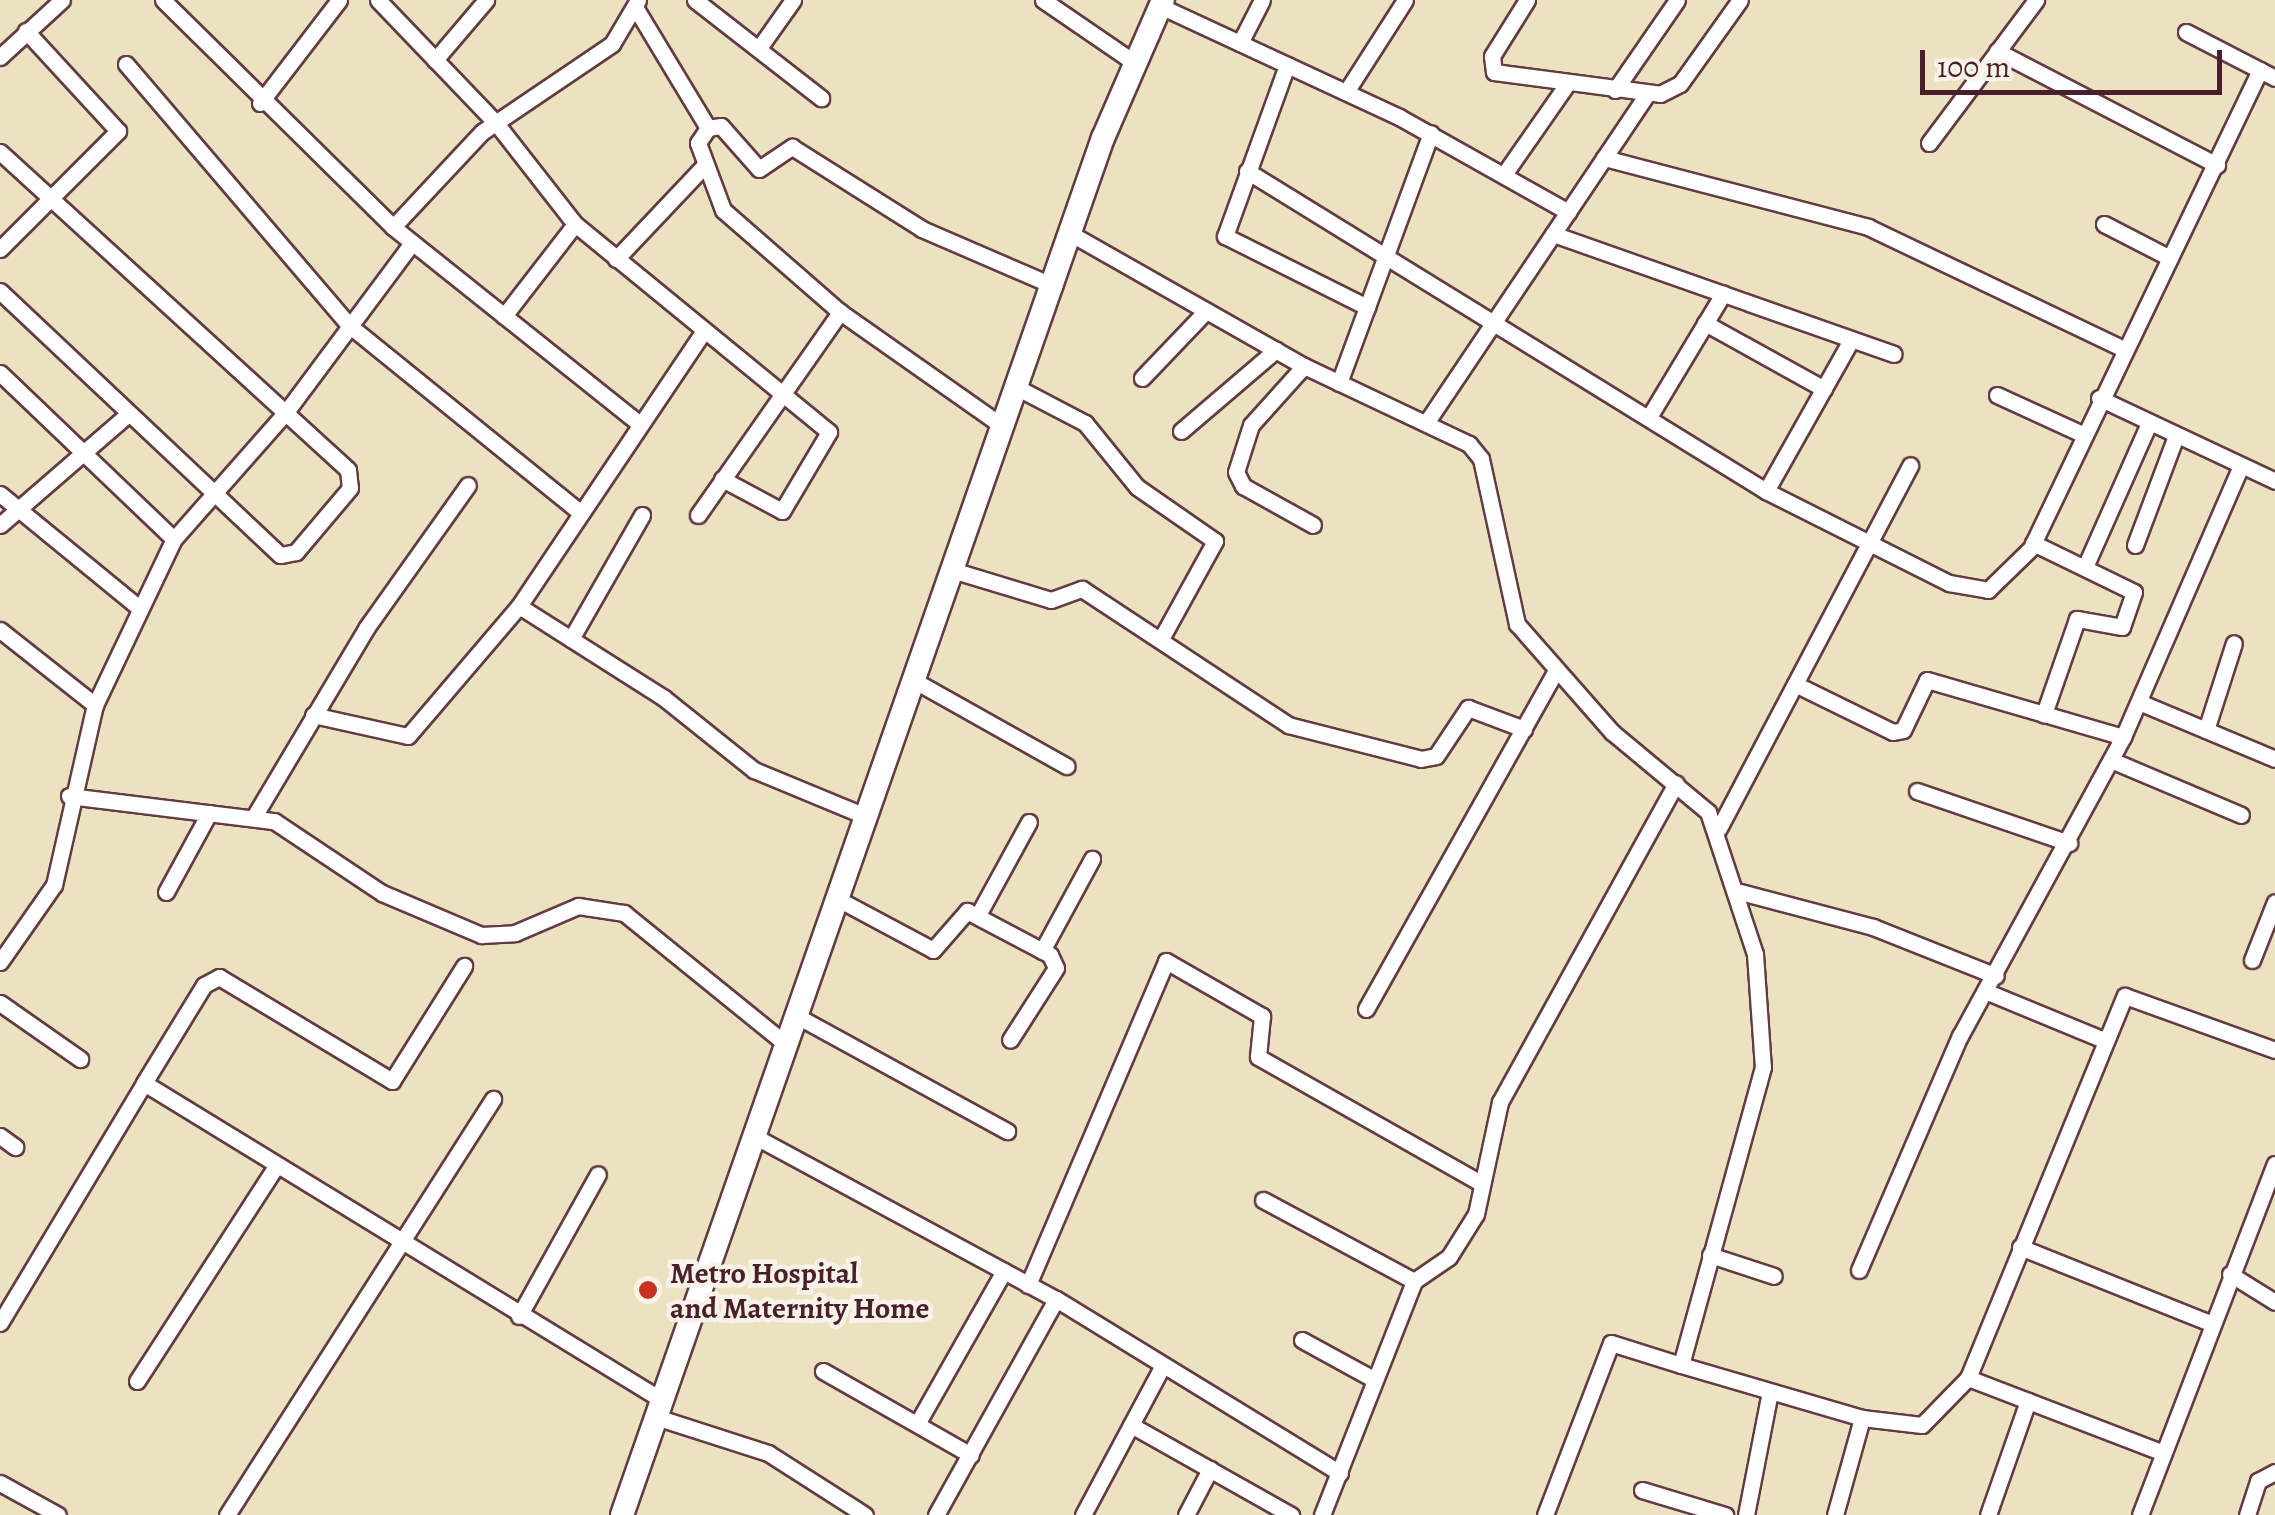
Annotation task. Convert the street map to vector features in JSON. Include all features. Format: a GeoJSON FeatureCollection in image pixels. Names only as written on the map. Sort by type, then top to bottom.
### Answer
{"type":"FeatureCollection","features":[{"type":"Feature","properties":{"kind":"main road"},"geometry":{"type":"LineString","coordinates":[[622,1515],[1002,426],[1135,63],[1161,3]]}},
{"type":"Feature","properties":{"kind":"street"},"geometry":{"type":"LineString","coordinates":[[0,57],[62,0]]}},
{"type":"Feature","properties":{"kind":"street"},"geometry":{"type":"LineString","coordinates":[[163,0],[260,103],[393,227],[640,424]]}},
{"type":"Feature","properties":{"kind":"street"},"geometry":{"type":"LineString","coordinates":[[260,103],[338,0]]}},
{"type":"Feature","properties":{"kind":"street"},"geometry":{"type":"LineString","coordinates":[[378,0],[496,123],[575,224],[702,334],[830,437],[785,509],[722,479]]}},
{"type":"Feature","properties":{"kind":"street"},"geometry":{"type":"LineString","coordinates":[[435,60],[486,0]]}},
{"type":"Feature","properties":{"kind":"street"},"geometry":{"type":"LineString","coordinates":[[695,0],[820,98]]}},
{"type":"Feature","properties":{"kind":"street"},"geometry":{"type":"LineString","coordinates":[[759,48],[793,0]]}},
{"type":"Feature","properties":{"kind":"street"},"geometry":{"type":"LineString","coordinates":[[1043,0],[1135,63]]}},
{"type":"Feature","properties":{"kind":"street"},"geometry":{"type":"LineString","coordinates":[[1240,43],[1262,0]]}},
{"type":"Feature","properties":{"kind":"street"},"geometry":{"type":"LineString","coordinates":[[1346,92],[1406,0]]}},
{"type":"Feature","properties":{"kind":"street"},"geometry":{"type":"LineString","coordinates":[[1527,0],[1492,56],[1494,72],[1647,94],[1680,84],[1740,0]]}},
{"type":"Feature","properties":{"kind":"street"},"geometry":{"type":"LineString","coordinates":[[1615,90],[1677,0]]}},
{"type":"Feature","properties":{"kind":"street"},"geometry":{"type":"LineString","coordinates":[[1929,142],[2036,0]]}},
{"type":"Feature","properties":{"kind":"street"},"geometry":{"type":"LineString","coordinates":[[1161,3],[1431,133],[1568,212]]}},
{"type":"Feature","properties":{"kind":"street"},"geometry":{"type":"LineString","coordinates":[[393,227],[496,123],[612,44],[636,4],[708,128]]}},
{"type":"Feature","properties":{"kind":"street"},"geometry":{"type":"LineString","coordinates":[[0,249],[118,126],[26,32]]}},
{"type":"Feature","properties":{"kind":"street"},"geometry":{"type":"LineString","coordinates":[[1247,171],[1388,250],[1494,322],[1766,491],[1949,583],[1988,590],[2020,568],[2122,348],[2268,74],[2186,32]]}},
{"type":"Feature","properties":{"kind":"street"},"geometry":{"type":"LineString","coordinates":[[1997,51],[2217,164]]}},
{"type":"Feature","properties":{"kind":"street"},"geometry":{"type":"LineString","coordinates":[[126,64],[350,326],[581,513]]}},
{"type":"Feature","properties":{"kind":"street"},"geometry":{"type":"LineString","coordinates":[[1287,65],[1225,236],[1367,307]]}},
{"type":"Feature","properties":{"kind":"street"},"geometry":{"type":"LineString","coordinates":[[1505,174],[1567,84]]}},
{"type":"Feature","properties":{"kind":"street"},"geometry":{"type":"LineString","coordinates":[[1426,423],[1647,94]]}},
{"type":"Feature","properties":{"kind":"street"},"geometry":{"type":"LineString","coordinates":[[1002,426],[840,312],[723,210],[704,166],[698,137],[708,128],[721,126],[759,169],[792,148],[922,229],[1054,286]]}},
{"type":"Feature","properties":{"kind":"street"},"geometry":{"type":"LineString","coordinates":[[1339,383],[1431,133]]}},
{"type":"Feature","properties":{"kind":"street"},"geometry":{"type":"LineString","coordinates":[[0,152],[286,412],[353,482],[296,552],[280,555],[0,291]]}},
{"type":"Feature","properties":{"kind":"street"},"geometry":{"type":"LineString","coordinates":[[1604,158],[1868,227],[2122,348]]}},
{"type":"Feature","properties":{"kind":"street"},"geometry":{"type":"LineString","coordinates":[[616,259],[704,166]]}},
{"type":"Feature","properties":{"kind":"street"},"geometry":{"type":"LineString","coordinates":[[504,316],[575,224]]}},
{"type":"Feature","properties":{"kind":"street"},"geometry":{"type":"LineString","coordinates":[[2104,224],[2170,258]]}},
{"type":"Feature","properties":{"kind":"street"},"geometry":{"type":"LineString","coordinates":[[1553,234],[1893,354]]}},
{"type":"Feature","properties":{"kind":"street"},"geometry":{"type":"LineString","coordinates":[[1073,235],[1304,366],[1426,423],[1482,460],[1504,594],[1556,670],[1719,828],[1740,892],[1764,1017],[1762,1066],[1681,1365]]}},
{"type":"Feature","properties":{"kind":"street"},"geometry":{"type":"LineString","coordinates":[[0,962],[54,886],[70,796],[94,705],[174,539],[286,412],[412,243]]}},
{"type":"Feature","properties":{"kind":"street"},"geometry":{"type":"LineString","coordinates":[[1648,417],[1723,294]]}},
{"type":"Feature","properties":{"kind":"street"},"geometry":{"type":"LineString","coordinates":[[1142,378],[1206,311]]}},
{"type":"Feature","properties":{"kind":"street"},"geometry":{"type":"LineString","coordinates":[[698,514],[840,312]]}},
{"type":"Feature","properties":{"kind":"street"},"geometry":{"type":"LineString","coordinates":[[1706,323],[1824,389]]}},
{"type":"Feature","properties":{"kind":"street"},"geometry":{"type":"LineString","coordinates":[[312,715],[404,738],[520,606],[702,334]]}},
{"type":"Feature","properties":{"kind":"street"},"geometry":{"type":"LineString","coordinates":[[1766,491],[1851,340]]}},
{"type":"Feature","properties":{"kind":"street"},"geometry":{"type":"LineString","coordinates":[[1181,431],[1276,350]]}},
{"type":"Feature","properties":{"kind":"street"},"geometry":{"type":"LineString","coordinates":[[1304,366],[1251,425],[1236,472],[1313,525]]}},
{"type":"Feature","properties":{"kind":"street"},"geometry":{"type":"LineString","coordinates":[[0,373],[174,539]]}},
{"type":"Feature","properties":{"kind":"street"},"geometry":{"type":"LineString","coordinates":[[1016,387],[1085,423],[1137,487],[1215,541],[1162,637]]}},
{"type":"Feature","properties":{"kind":"street"},"geometry":{"type":"LineString","coordinates":[[1997,395],[2082,434]]}},
{"type":"Feature","properties":{"kind":"street"},"geometry":{"type":"LineString","coordinates":[[2098,398],[2275,481]]}},
{"type":"Feature","properties":{"kind":"street"},"geometry":{"type":"LineString","coordinates":[[0,525],[128,414]]}},
{"type":"Feature","properties":{"kind":"street"},"geometry":{"type":"LineString","coordinates":[[2085,566],[2149,423]]}},
{"type":"Feature","properties":{"kind":"street"},"geometry":{"type":"LineString","coordinates":[[2135,545],[2176,436]]}},
{"type":"Feature","properties":{"kind":"street"},"geometry":{"type":"LineString","coordinates":[[1719,828],[1795,684],[1863,542],[1910,465]]}},
{"type":"Feature","properties":{"kind":"street"},"geometry":{"type":"LineString","coordinates":[[1859,1270],[1985,991],[2069,843],[2123,737],[2240,465]]}},
{"type":"Feature","properties":{"kind":"street"},"geometry":{"type":"LineString","coordinates":[[254,815],[312,715],[468,485]]}},
{"type":"Feature","properties":{"kind":"street"},"geometry":{"type":"LineString","coordinates":[[0,494],[138,607]]}},
{"type":"Feature","properties":{"kind":"street"},"geometry":{"type":"LineString","coordinates":[[571,639],[642,515]]}},
{"type":"Feature","properties":{"kind":"street"},"geometry":{"type":"LineString","coordinates":[[2033,543],[2134,592],[2127,620],[2078,619],[2044,714]]}},
{"type":"Feature","properties":{"kind":"street"},"geometry":{"type":"LineString","coordinates":[[952,570],[1051,600],[1082,588],[1162,637],[1288,725],[1421,759],[1436,756],[1468,708],[1524,729]]}},
{"type":"Feature","properties":{"kind":"street"},"geometry":{"type":"LineString","coordinates":[[520,606],[754,770],[865,816]]}},
{"type":"Feature","properties":{"kind":"street"},"geometry":{"type":"LineString","coordinates":[[0,630],[94,705]]}},
{"type":"Feature","properties":{"kind":"street"},"geometry":{"type":"LineString","coordinates":[[2206,730],[2234,642]]}},
{"type":"Feature","properties":{"kind":"street"},"geometry":{"type":"LineString","coordinates":[[1366,1009],[1556,670]]}},
{"type":"Feature","properties":{"kind":"street"},"geometry":{"type":"LineString","coordinates":[[913,680],[1066,766]]}},
{"type":"Feature","properties":{"kind":"street"},"geometry":{"type":"LineString","coordinates":[[1795,684],[1899,732],[1922,680],[2123,737]]}},
{"type":"Feature","properties":{"kind":"street"},"geometry":{"type":"LineString","coordinates":[[2139,702],[2273,758],[2275,740]]}},
{"type":"Feature","properties":{"kind":"street"},"geometry":{"type":"LineString","coordinates":[[2111,760],[2241,815]]}},
{"type":"Feature","properties":{"kind":"street"},"geometry":{"type":"LineString","coordinates":[[1322,1515],[1414,1281],[1460,1241],[1481,1184],[1500,1102],[1676,783]]}},
{"type":"Feature","properties":{"kind":"street"},"geometry":{"type":"LineString","coordinates":[[1917,792],[2069,843]]}},
{"type":"Feature","properties":{"kind":"street"},"geometry":{"type":"LineString","coordinates":[[70,796],[254,815],[291,828],[382,893],[481,935],[515,934],[578,906],[624,913],[786,1044]]}},
{"type":"Feature","properties":{"kind":"street"},"geometry":{"type":"LineString","coordinates":[[166,892],[210,812]]}},
{"type":"Feature","properties":{"kind":"street"},"geometry":{"type":"LineString","coordinates":[[978,915],[1030,822]]}},
{"type":"Feature","properties":{"kind":"street"},"geometry":{"type":"LineString","coordinates":[[1042,951],[1092,859]]}},
{"type":"Feature","properties":{"kind":"street"},"geometry":{"type":"LineString","coordinates":[[1740,892],[1872,927],[1996,976]]}},
{"type":"Feature","properties":{"kind":"street"},"geometry":{"type":"LineString","coordinates":[[836,898],[933,950],[963,912],[978,915],[1042,951],[1056,968],[1010,1040]]}},
{"type":"Feature","properties":{"kind":"street"},"geometry":{"type":"LineString","coordinates":[[2252,960],[2275,902]]}},
{"type":"Feature","properties":{"kind":"street"},"geometry":{"type":"LineString","coordinates":[[1028,1284],[1166,962],[1262,1016],[1258,1057],[1481,1184]]}},
{"type":"Feature","properties":{"kind":"street"},"geometry":{"type":"LineString","coordinates":[[0,1323],[204,985],[219,976],[392,1082],[464,966]]}},
{"type":"Feature","properties":{"kind":"street"},"geometry":{"type":"LineString","coordinates":[[1985,991],[2104,1040]]}},
{"type":"Feature","properties":{"kind":"street"},"geometry":{"type":"LineString","coordinates":[[1545,1515],[1611,1343],[1770,1397],[1862,1418],[1922,1425],[1968,1378],[2104,1040],[2131,993],[2275,1050]]}},
{"type":"Feature","properties":{"kind":"street"},"geometry":{"type":"LineString","coordinates":[[0,1002],[80,1059]]}},
{"type":"Feature","properties":{"kind":"street"},"geometry":{"type":"LineString","coordinates":[[795,1015],[1007,1131]]}},
{"type":"Feature","properties":{"kind":"street"},"geometry":{"type":"LineString","coordinates":[[144,1084],[400,1241],[659,1408],[768,1453],[865,1515]]}},
{"type":"Feature","properties":{"kind":"street"},"geometry":{"type":"LineString","coordinates":[[226,1515],[492,1099]]}},
{"type":"Feature","properties":{"kind":"street"},"geometry":{"type":"LineString","coordinates":[[0,1136],[15,1147]]}},
{"type":"Feature","properties":{"kind":"street"},"geometry":{"type":"LineString","coordinates":[[754,1136],[1056,1299],[1340,1473]]}},
{"type":"Feature","properties":{"kind":"street"},"geometry":{"type":"LineString","coordinates":[[137,1381],[276,1166]]}},
{"type":"Feature","properties":{"kind":"street"},"geometry":{"type":"LineString","coordinates":[[2140,1515],[2210,1322],[2275,1166]]}},
{"type":"Feature","properties":{"kind":"street"},"geometry":{"type":"LineString","coordinates":[[519,1316],[598,1174]]}},
{"type":"Feature","properties":{"kind":"street"},"geometry":{"type":"LineString","coordinates":[[1262,1200],[1414,1281]]}},
{"type":"Feature","properties":{"kind":"street"},"geometry":{"type":"LineString","coordinates":[[2020,1248],[2210,1322]]}},
{"type":"Feature","properties":{"kind":"street"},"geometry":{"type":"LineString","coordinates":[[1710,1255],[1774,1276]]}},
{"type":"Feature","properties":{"kind":"street"},"geometry":{"type":"LineString","coordinates":[[917,1424],[1004,1272]]}},
{"type":"Feature","properties":{"kind":"street"},"geometry":{"type":"LineString","coordinates":[[2230,1274],[2275,1302]]}},
{"type":"Feature","properties":{"kind":"street"},"geometry":{"type":"LineString","coordinates":[[936,1515],[1056,1299]]}},
{"type":"Feature","properties":{"kind":"street"},"geometry":{"type":"LineString","coordinates":[[1302,1340],[1375,1380]]}},
{"type":"Feature","properties":{"kind":"street"},"geometry":{"type":"LineString","coordinates":[[1084,1515],[1162,1366]]}},
{"type":"Feature","properties":{"kind":"street"},"geometry":{"type":"LineString","coordinates":[[823,1371],[971,1455]]}},
{"type":"Feature","properties":{"kind":"street"},"geometry":{"type":"LineString","coordinates":[[1968,1378],[2164,1454]]}},
{"type":"Feature","properties":{"kind":"street"},"geometry":{"type":"LineString","coordinates":[[1746,1515],[1770,1397]]}},
{"type":"Feature","properties":{"kind":"street"},"geometry":{"type":"LineString","coordinates":[[1988,1515],[2028,1401]]}},
{"type":"Feature","properties":{"kind":"street"},"geometry":{"type":"LineString","coordinates":[[1835,1515],[1862,1418]]}},
{"type":"Feature","properties":{"kind":"street"},"geometry":{"type":"LineString","coordinates":[[1131,1425],[1291,1515]]}},
{"type":"Feature","properties":{"kind":"street"},"geometry":{"type":"LineString","coordinates":[[1186,1515],[1210,1469]]}},
{"type":"Feature","properties":{"kind":"street"},"geometry":{"type":"LineString","coordinates":[[2247,1515],[2258,1480],[2275,1472]]}},
{"type":"Feature","properties":{"kind":"street"},"geometry":{"type":"LineString","coordinates":[[0,1483],[58,1515]]}},
{"type":"Feature","properties":{"kind":"street"},"geometry":{"type":"LineString","coordinates":[[1642,1490],[1725,1515]]}},
{"type":"Feature","properties":{"kind":"place","name":"Metro Hospital and Maternity Home"},"geometry":{"type":"Point","coordinates":[648,1290]}}]}
